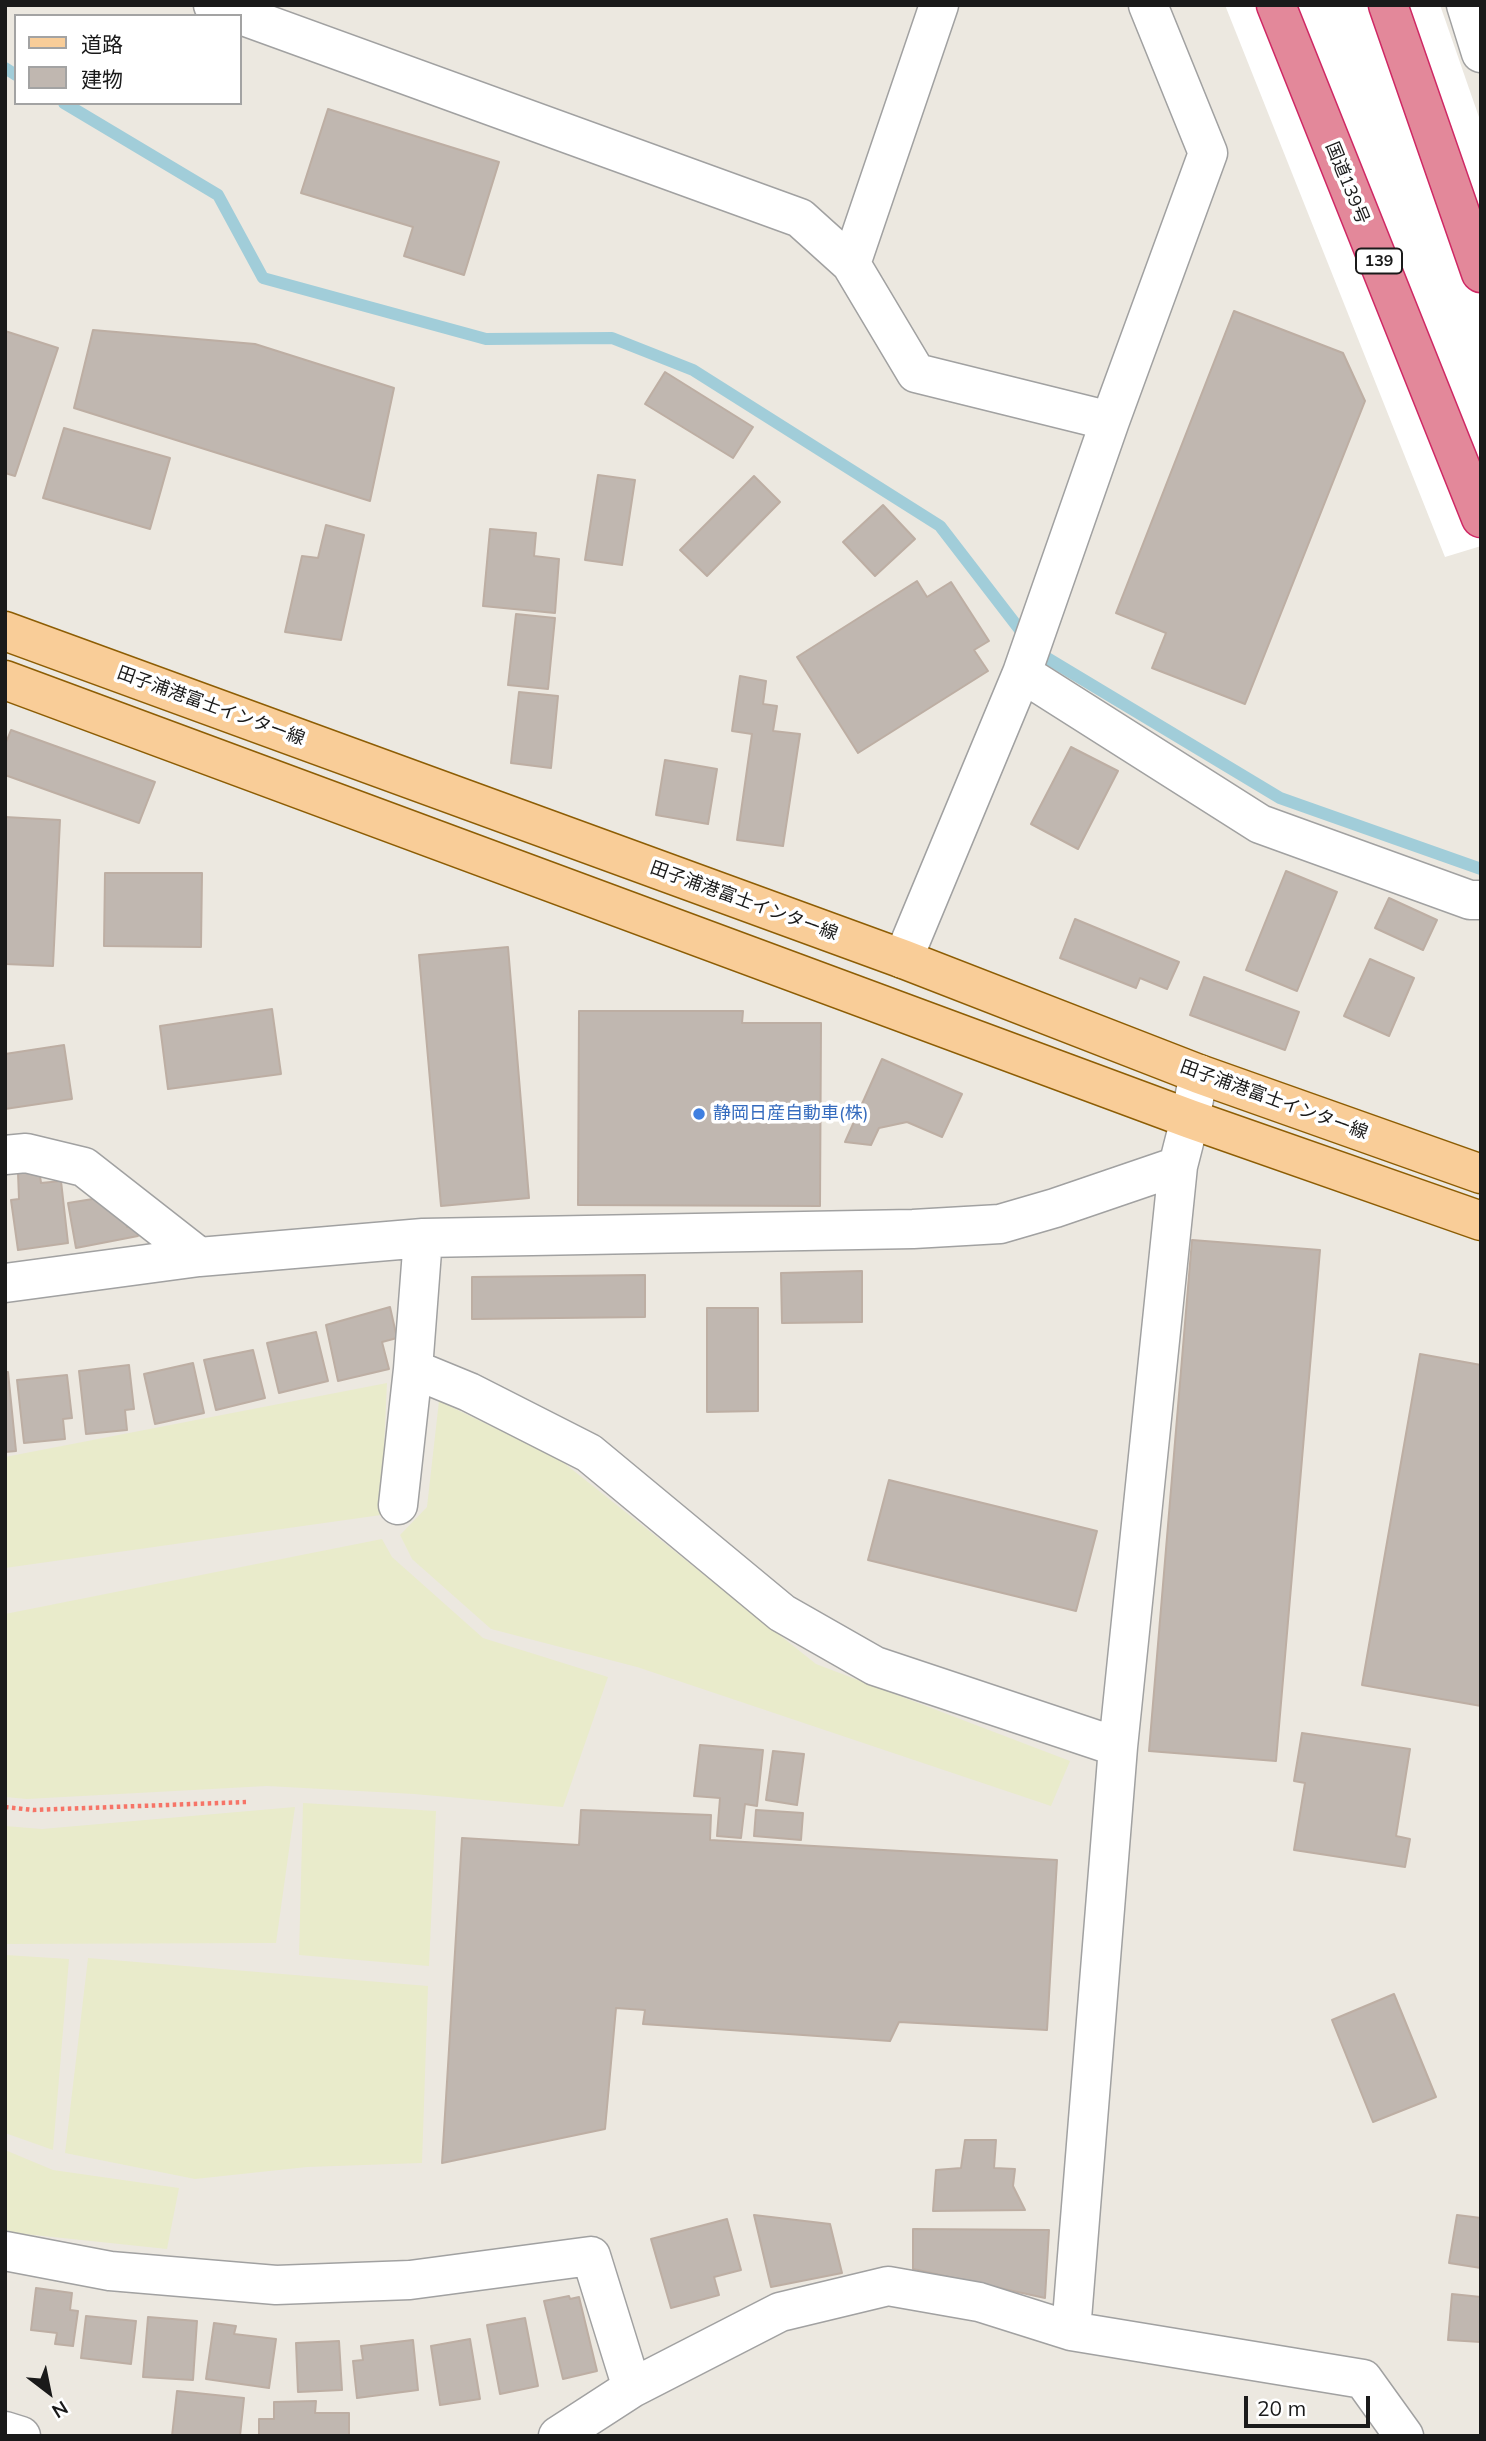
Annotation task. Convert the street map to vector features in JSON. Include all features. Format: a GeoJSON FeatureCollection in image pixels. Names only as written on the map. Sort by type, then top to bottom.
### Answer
{"type":"FeatureCollection","features":[{"type":"Feature","properties":{"kind":"highway","name":"国道139号"},"geometry":{"type":"LineString","coordinates":[[1276,5],[1481,517]]}},
{"type":"Feature","properties":{"kind":"highway"},"geometry":{"type":"LineString","coordinates":[[1388,5],[1481,273]]}},
{"type":"Feature","properties":{"kind":"main road","name":"田子浦港富士インター線"},"geometry":{"type":"LineString","coordinates":[[5,631],[903,959],[1199,1074],[1481,1174]]}},
{"type":"Feature","properties":{"kind":"main road"},"geometry":{"type":"LineString","coordinates":[[5,680],[1190,1119],[1481,1221]]}},
{"type":"Feature","properties":{"kind":"street"},"geometry":{"type":"LineString","coordinates":[[214,5],[239,14]]}},
{"type":"Feature","properties":{"kind":"street"},"geometry":{"type":"LineString","coordinates":[[851,264],[939,5]]}},
{"type":"Feature","properties":{"kind":"street"},"geometry":{"type":"LineString","coordinates":[[903,959],[1021,673],[1208,153],[1148,5]]}},
{"type":"Feature","properties":{"kind":"street"},"geometry":{"type":"LineString","coordinates":[[1466,5],[1481,53]]}},
{"type":"Feature","properties":{"kind":"street"},"geometry":{"type":"LineString","coordinates":[[242,15],[800,218],[851,264],[916,373],[1110,421]]}},
{"type":"Feature","properties":{"kind":"street"},"geometry":{"type":"LineString","coordinates":[[1021,673],[1260,824],[1470,900],[1481,900]]}},
{"type":"Feature","properties":{"kind":"street"},"geometry":{"type":"LineString","coordinates":[[1071,2331],[1118,1748],[1178,1166],[1199,1074]]}},
{"type":"Feature","properties":{"kind":"street"},"geometry":{"type":"LineString","coordinates":[[5,1155],[26,1153],[84,1167],[199,1256]]}},
{"type":"Feature","properties":{"kind":"street"},"geometry":{"type":"LineString","coordinates":[[5,1283],[199,1256],[423,1238],[913,1229],[1000,1224],[1178,1166]]}},
{"type":"Feature","properties":{"kind":"street"},"geometry":{"type":"LineString","coordinates":[[398,1505],[413,1369],[423,1238]]}},
{"type":"Feature","properties":{"kind":"street"},"geometry":{"type":"LineString","coordinates":[[413,1369],[468,1392],[589,1453],[782,1613],[875,1667],[1118,1748]]}},
{"type":"Feature","properties":{"kind":"street"},"geometry":{"type":"LineString","coordinates":[[5,2252],[110,2271],[276,2285],[411,2280],[591,2256],[632,2388]]}},
{"type":"Feature","properties":{"kind":"street"},"geometry":{"type":"LineString","coordinates":[[558,2436],[632,2388],[780,2312],[888,2286],[979,2302],[1071,2331],[1363,2379],[1404,2436]]}},
{"type":"Feature","properties":{"kind":"street"},"geometry":{"type":"LineString","coordinates":[[5,2431],[21,2436]]}},
{"type":"Feature","properties":{"kind":"path"},"geometry":{"type":"LineString","coordinates":[[5,1807],[33,1810],[246,1802]]}},
{"type":"Feature","properties":{"kind":"green space"},"geometry":{"type":"Polygon","coordinates":[[[387,1383],[381,1515],[5,1568],[5,1457],[387,1383]]]}},
{"type":"Feature","properties":{"kind":"green space"},"geometry":{"type":"Polygon","coordinates":[[[439,1401],[559,1459],[816,1664],[1070,1761],[1051,1806],[637,1667],[491,1629],[412,1559],[400,1535],[427,1507],[439,1401]]]}},
{"type":"Feature","properties":{"kind":"green space"},"geometry":{"type":"Polygon","coordinates":[[[382,1539],[392,1557],[483,1638],[608,1677],[563,1807],[414,1794],[267,1786],[27,1799],[5,1797],[5,1614],[382,1539]]]}},
{"type":"Feature","properties":{"kind":"green space"},"geometry":{"type":"Polygon","coordinates":[[[303,1803],[436,1811],[429,1966],[299,1955],[303,1803]]]}},
{"type":"Feature","properties":{"kind":"green space"},"geometry":{"type":"Polygon","coordinates":[[[295,1807],[276,1943],[5,1944],[5,1826],[42,1829],[295,1807]]]}},
{"type":"Feature","properties":{"kind":"green space"},"geometry":{"type":"Polygon","coordinates":[[[5,1955],[69,1959],[53,2150],[5,2133],[5,1955]]]}},
{"type":"Feature","properties":{"kind":"green space"},"geometry":{"type":"Polygon","coordinates":[[[88,1958],[428,1986],[422,2163],[307,2167],[195,2179],[65,2153],[88,1958]]]}},
{"type":"Feature","properties":{"kind":"green space"},"geometry":{"type":"Polygon","coordinates":[[[5,2150],[53,2170],[179,2188],[167,2249],[5,2232],[5,2150]]]}},
{"type":"Feature","properties":{"kind":"pier"},"geometry":{"type":"Polygon","coordinates":[[[1225,5],[1440,5],[1481,123],[1481,546],[1445,557],[1225,5]]]}},
{"type":"Feature","properties":{"kind":"building"},"geometry":{"type":"Polygon","coordinates":[[[328,109],[499,162],[464,275],[404,256],[413,227],[301,193],[328,109]]]}},
{"type":"Feature","properties":{"kind":"building"},"geometry":{"type":"Polygon","coordinates":[[[1234,311],[1343,353],[1365,401],[1245,704],[1152,668],[1166,633],[1116,613],[1234,311]]]}},
{"type":"Feature","properties":{"kind":"building"},"geometry":{"type":"Polygon","coordinates":[[[93,330],[255,344],[394,388],[370,501],[74,408],[93,330]]]}},
{"type":"Feature","properties":{"kind":"building"},"geometry":{"type":"Polygon","coordinates":[[[5,331],[58,348],[15,476],[5,473],[5,331]]]}},
{"type":"Feature","properties":{"kind":"building"},"geometry":{"type":"Polygon","coordinates":[[[665,372],[753,427],[733,458],[645,404],[665,372]]]}},
{"type":"Feature","properties":{"kind":"building"},"geometry":{"type":"Polygon","coordinates":[[[64,428],[170,458],[150,529],[43,498],[64,428]]]}},
{"type":"Feature","properties":{"kind":"building"},"geometry":{"type":"Polygon","coordinates":[[[598,475],[635,480],[622,565],[585,560],[598,475]]]}},
{"type":"Feature","properties":{"kind":"building"},"geometry":{"type":"Polygon","coordinates":[[[754,476],[780,502],[707,576],[680,550],[754,476]]]}},
{"type":"Feature","properties":{"kind":"building"},"geometry":{"type":"Polygon","coordinates":[[[883,505],[915,539],[875,576],[843,542],[883,505]]]}},
{"type":"Feature","properties":{"kind":"building"},"geometry":{"type":"Polygon","coordinates":[[[326,525],[364,535],[341,640],[285,632],[302,556],[318,558],[326,525]]]}},
{"type":"Feature","properties":{"kind":"building"},"geometry":{"type":"Polygon","coordinates":[[[490,529],[536,533],[534,556],[559,559],[555,613],[483,606],[490,529]]]}},
{"type":"Feature","properties":{"kind":"building"},"geometry":{"type":"Polygon","coordinates":[[[917,581],[927,597],[951,582],[989,641],[974,650],[988,671],[858,753],[797,657],[917,581]]]}},
{"type":"Feature","properties":{"kind":"building"},"geometry":{"type":"Polygon","coordinates":[[[516,614],[555,618],[548,689],[508,685],[516,614]]]}},
{"type":"Feature","properties":{"kind":"building"},"geometry":{"type":"Polygon","coordinates":[[[740,676],[766,681],[763,704],[777,706],[773,731],[800,734],[783,846],[737,840],[752,734],[732,731],[740,676]]]}},
{"type":"Feature","properties":{"kind":"building"},"geometry":{"type":"Polygon","coordinates":[[[519,692],[558,696],[551,768],[511,763],[519,692]]]}},
{"type":"Feature","properties":{"kind":"building"},"geometry":{"type":"Polygon","coordinates":[[[11,730],[155,782],[139,823],[5,775],[5,745],[11,730]]]}},
{"type":"Feature","properties":{"kind":"building"},"geometry":{"type":"Polygon","coordinates":[[[1071,747],[1118,771],[1078,849],[1031,824],[1071,747]]]}},
{"type":"Feature","properties":{"kind":"building"},"geometry":{"type":"Polygon","coordinates":[[[665,760],[717,769],[708,824],[656,815],[665,760]]]}},
{"type":"Feature","properties":{"kind":"building"},"geometry":{"type":"Polygon","coordinates":[[[5,817],[60,820],[53,966],[5,964],[5,817]]]}},
{"type":"Feature","properties":{"kind":"building"},"geometry":{"type":"Polygon","coordinates":[[[1286,871],[1337,892],[1297,991],[1246,970],[1286,871]]]}},
{"type":"Feature","properties":{"kind":"building"},"geometry":{"type":"Polygon","coordinates":[[[105,873],[202,873],[201,947],[104,946],[105,873]]]}},
{"type":"Feature","properties":{"kind":"building"},"geometry":{"type":"Polygon","coordinates":[[[1389,898],[1437,920],[1423,950],[1375,928],[1389,898]]]}},
{"type":"Feature","properties":{"kind":"building"},"geometry":{"type":"Polygon","coordinates":[[[1075,919],[1179,962],[1167,989],[1140,978],[1136,988],[1060,958],[1075,919]]]}},
{"type":"Feature","properties":{"kind":"building"},"geometry":{"type":"Polygon","coordinates":[[[508,947],[529,1198],[441,1206],[419,955],[508,947]]]}},
{"type":"Feature","properties":{"kind":"building"},"geometry":{"type":"Polygon","coordinates":[[[1370,959],[1414,978],[1389,1036],[1344,1016],[1370,959]]]}},
{"type":"Feature","properties":{"kind":"building"},"geometry":{"type":"Polygon","coordinates":[[[1204,977],[1299,1012],[1285,1050],[1190,1015],[1204,977]]]}},
{"type":"Feature","properties":{"kind":"building"},"geometry":{"type":"Polygon","coordinates":[[[272,1009],[281,1074],[168,1089],[160,1026],[272,1009]]]}},
{"type":"Feature","properties":{"kind":"building","name":"静岡日産自動車(株)"},"geometry":{"type":"Polygon","coordinates":[[[579,1011],[743,1011],[742,1023],[821,1023],[820,1206],[578,1205],[579,1011]]]}},
{"type":"Feature","properties":{"kind":"building"},"geometry":{"type":"Polygon","coordinates":[[[64,1045],[72,1099],[5,1109],[5,1054],[64,1045]]]}},
{"type":"Feature","properties":{"kind":"building"},"geometry":{"type":"Polygon","coordinates":[[[882,1059],[962,1094],[942,1137],[907,1122],[879,1128],[871,1145],[845,1142],[882,1059]]]}},
{"type":"Feature","properties":{"kind":"building"},"geometry":{"type":"Polygon","coordinates":[[[39,1169],[41,1183],[61,1181],[68,1243],[18,1250],[11,1200],[19,1199],[18,1173],[39,1169]]]}},
{"type":"Feature","properties":{"kind":"building"},"geometry":{"type":"Polygon","coordinates":[[[99,1198],[125,1213],[127,1227],[136,1225],[138,1236],[76,1248],[68,1203],[99,1198]]]}},
{"type":"Feature","properties":{"kind":"building"},"geometry":{"type":"Polygon","coordinates":[[[1192,1240],[1320,1250],[1276,1761],[1149,1751],[1192,1240]]]}},
{"type":"Feature","properties":{"kind":"building"},"geometry":{"type":"Polygon","coordinates":[[[862,1271],[862,1322],[782,1323],[781,1273],[862,1271]]]}},
{"type":"Feature","properties":{"kind":"building"},"geometry":{"type":"Polygon","coordinates":[[[645,1275],[645,1317],[472,1319],[472,1277],[645,1275]]]}},
{"type":"Feature","properties":{"kind":"building"},"geometry":{"type":"Polygon","coordinates":[[[390,1307],[397,1338],[382,1342],[389,1369],[338,1381],[326,1325],[390,1307]]]}},
{"type":"Feature","properties":{"kind":"building"},"geometry":{"type":"Polygon","coordinates":[[[707,1308],[758,1308],[758,1411],[707,1412],[707,1308]]]}},
{"type":"Feature","properties":{"kind":"building"},"geometry":{"type":"Polygon","coordinates":[[[316,1332],[328,1381],[279,1393],[267,1343],[316,1332]]]}},
{"type":"Feature","properties":{"kind":"building"},"geometry":{"type":"Polygon","coordinates":[[[253,1350],[265,1398],[216,1410],[204,1360],[253,1350]]]}},
{"type":"Feature","properties":{"kind":"building"},"geometry":{"type":"Polygon","coordinates":[[[1420,1354],[1481,1365],[1481,1706],[1362,1685],[1420,1354]]]}},
{"type":"Feature","properties":{"kind":"building"},"geometry":{"type":"Polygon","coordinates":[[[193,1363],[204,1413],[155,1424],[144,1374],[193,1363]]]}},
{"type":"Feature","properties":{"kind":"building"},"geometry":{"type":"Polygon","coordinates":[[[129,1365],[134,1409],[125,1410],[127,1430],[86,1434],[79,1371],[129,1365]]]}},
{"type":"Feature","properties":{"kind":"building"},"geometry":{"type":"Polygon","coordinates":[[[5,1372],[8,1372],[16,1451],[5,1452],[5,1372]]]}},
{"type":"Feature","properties":{"kind":"building"},"geometry":{"type":"Polygon","coordinates":[[[67,1375],[72,1418],[63,1419],[65,1439],[24,1443],[17,1380],[67,1375]]]}},
{"type":"Feature","properties":{"kind":"building"},"geometry":{"type":"Polygon","coordinates":[[[889,1480],[1097,1531],[1076,1611],[868,1560],[889,1480]]]}},
{"type":"Feature","properties":{"kind":"building"},"geometry":{"type":"Polygon","coordinates":[[[1302,1733],[1410,1749],[1396,1836],[1410,1839],[1405,1867],[1294,1850],[1305,1783],[1294,1781],[1302,1733]]]}},
{"type":"Feature","properties":{"kind":"building"},"geometry":{"type":"Polygon","coordinates":[[[700,1745],[763,1750],[757,1806],[745,1804],[741,1838],[717,1836],[720,1798],[694,1796],[700,1745]]]}},
{"type":"Feature","properties":{"kind":"building"},"geometry":{"type":"Polygon","coordinates":[[[773,1751],[804,1754],[797,1805],[766,1800],[773,1751]]]}},
{"type":"Feature","properties":{"kind":"building"},"geometry":{"type":"Polygon","coordinates":[[[581,1810],[711,1815],[710,1840],[1057,1860],[1047,2030],[899,2022],[890,2041],[643,2024],[645,2010],[616,2008],[605,2129],[442,2163],[462,1838],[579,1845],[581,1810]]]}},
{"type":"Feature","properties":{"kind":"building"},"geometry":{"type":"Polygon","coordinates":[[[756,1810],[803,1813],[801,1840],[754,1836],[756,1810]]]}},
{"type":"Feature","properties":{"kind":"building"},"geometry":{"type":"Polygon","coordinates":[[[1394,1994],[1436,2097],[1373,2122],[1332,2020],[1394,1994]]]}},
{"type":"Feature","properties":{"kind":"building"},"geometry":{"type":"Polygon","coordinates":[[[965,2140],[996,2140],[994,2168],[1015,2169],[1013,2186],[1025,2210],[933,2211],[936,2170],[961,2168],[965,2140]]]}},
{"type":"Feature","properties":{"kind":"building"},"geometry":{"type":"Polygon","coordinates":[[[754,2215],[830,2224],[842,2273],[771,2287],[754,2215]]]}},
{"type":"Feature","properties":{"kind":"building"},"geometry":{"type":"Polygon","coordinates":[[[1457,2215],[1481,2218],[1481,2268],[1449,2263],[1457,2215]]]}},
{"type":"Feature","properties":{"kind":"building"},"geometry":{"type":"Polygon","coordinates":[[[727,2219],[741,2270],[714,2277],[719,2295],[671,2308],[651,2239],[727,2219]]]}},
{"type":"Feature","properties":{"kind":"building"},"geometry":{"type":"Polygon","coordinates":[[[913,2229],[1049,2230],[1045,2298],[913,2269],[913,2229]]]}},
{"type":"Feature","properties":{"kind":"building"},"geometry":{"type":"Polygon","coordinates":[[[36,2288],[72,2293],[70,2310],[78,2311],[73,2346],[55,2344],[57,2333],[31,2330],[36,2288]]]}},
{"type":"Feature","properties":{"kind":"building"},"geometry":{"type":"Polygon","coordinates":[[[1452,2294],[1481,2297],[1481,2342],[1448,2340],[1452,2294]]]}},
{"type":"Feature","properties":{"kind":"building"},"geometry":{"type":"Polygon","coordinates":[[[569,2296],[570,2299],[579,2297],[597,2371],[563,2379],[544,2301],[569,2296]]]}},
{"type":"Feature","properties":{"kind":"building"},"geometry":{"type":"Polygon","coordinates":[[[86,2316],[136,2321],[131,2364],[81,2358],[86,2316]]]}},
{"type":"Feature","properties":{"kind":"building"},"geometry":{"type":"Polygon","coordinates":[[[148,2317],[197,2321],[193,2380],[143,2377],[148,2317]]]}},
{"type":"Feature","properties":{"kind":"building"},"geometry":{"type":"Polygon","coordinates":[[[525,2318],[538,2386],[500,2394],[487,2325],[525,2318]]]}},
{"type":"Feature","properties":{"kind":"building"},"geometry":{"type":"Polygon","coordinates":[[[214,2323],[236,2326],[234,2334],[276,2339],[269,2388],[206,2379],[214,2323]]]}},
{"type":"Feature","properties":{"kind":"building"},"geometry":{"type":"Polygon","coordinates":[[[470,2339],[480,2399],[440,2405],[431,2346],[470,2339]]]}},
{"type":"Feature","properties":{"kind":"building"},"geometry":{"type":"Polygon","coordinates":[[[413,2340],[418,2390],[357,2398],[353,2361],[363,2360],[361,2346],[413,2340]]]}},
{"type":"Feature","properties":{"kind":"building"},"geometry":{"type":"Polygon","coordinates":[[[339,2341],[342,2390],[298,2392],[296,2343],[339,2341]]]}},
{"type":"Feature","properties":{"kind":"building"},"geometry":{"type":"Polygon","coordinates":[[[177,2391],[244,2398],[240,2436],[172,2436],[177,2391]]]}},
{"type":"Feature","properties":{"kind":"building"},"geometry":{"type":"Polygon","coordinates":[[[316,2401],[315,2413],[349,2413],[349,2436],[259,2436],[259,2419],[274,2419],[274,2402],[316,2401]]]}},
{"type":"Feature","properties":{"kind":"waterway"},"geometry":{"type":"LineString","coordinates":[[5,68],[14,74]]}},
{"type":"Feature","properties":{"kind":"waterway"},"geometry":{"type":"LineString","coordinates":[[67,105],[218,195],[263,278],[486,339],[612,338],[693,370],[940,526],[1037,652],[1280,798],[1481,869]]}},
{"type":"Feature","properties":{"kind":"place","name":"静岡日産自動車(株)"},"geometry":{"type":"Point","coordinates":[699,1114]}}]}
